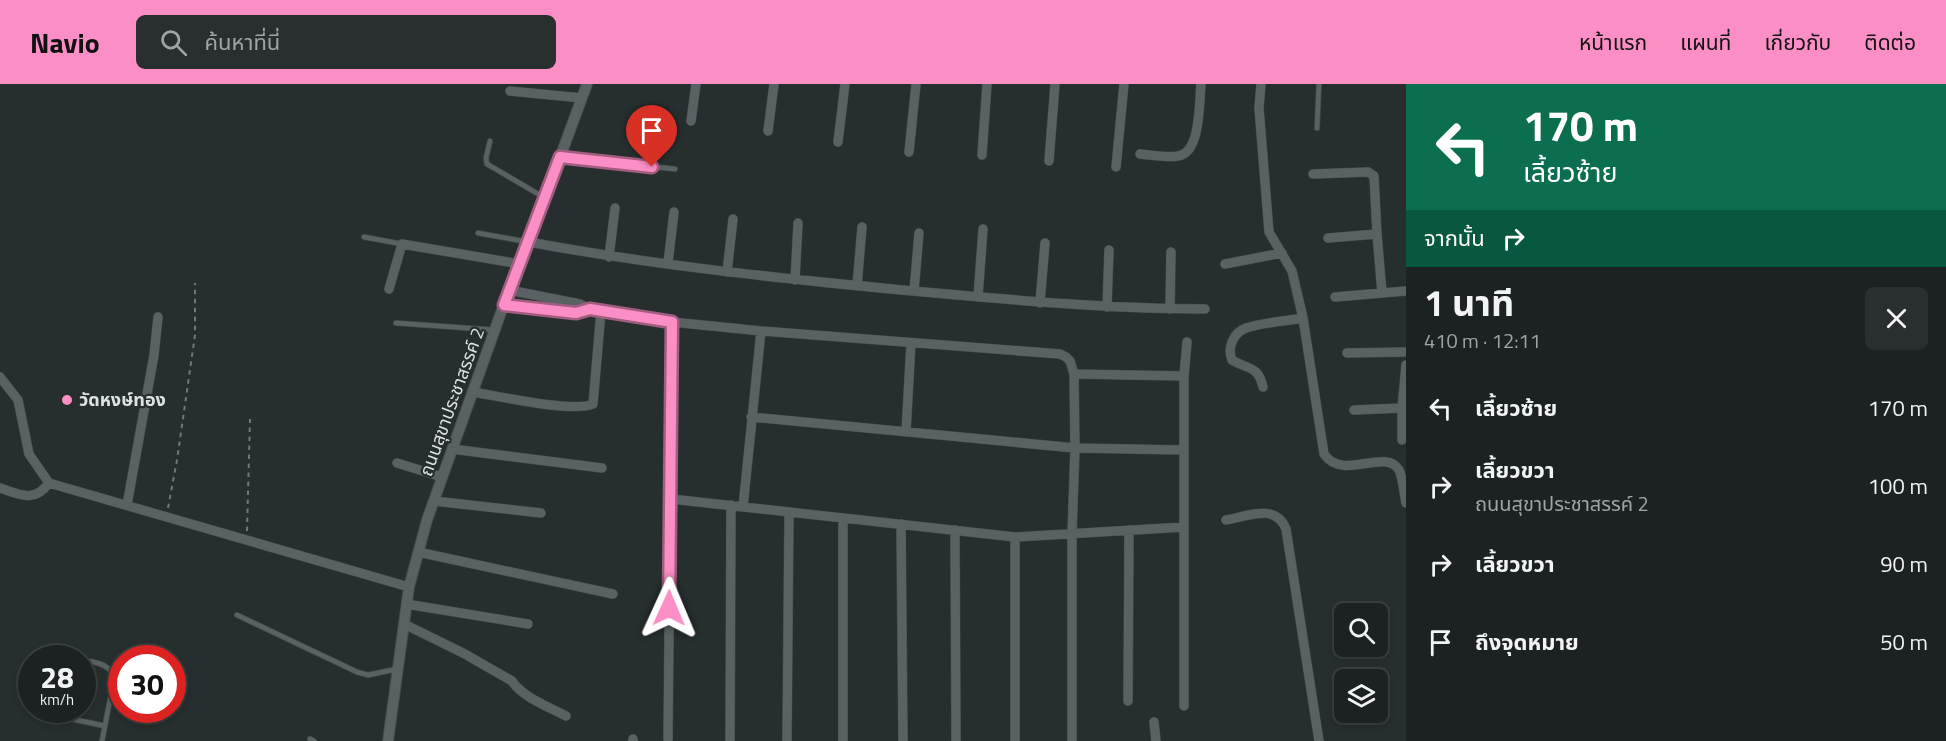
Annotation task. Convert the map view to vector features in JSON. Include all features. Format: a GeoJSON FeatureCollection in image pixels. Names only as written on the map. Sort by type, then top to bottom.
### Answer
{"type":"FeatureCollection","features":[{"type":"Feature","properties":{"kind":"street","name":"ถนนสุขาประชาสรรค์ 2"},"geometry":{"type":"LineString","coordinates":[[388,741],[408,586],[418,552],[442,477],[509,290],[587,84]]}},
{"type":"Feature","properties":{"kind":"street"},"geometry":{"type":"LineString","coordinates":[[691,121],[696,84]]}},
{"type":"Feature","properties":{"kind":"street"},"geometry":{"type":"LineString","coordinates":[[768,131],[774,84]]}},
{"type":"Feature","properties":{"kind":"street"},"geometry":{"type":"LineString","coordinates":[[838,142],[845,84]]}},
{"type":"Feature","properties":{"kind":"street"},"geometry":{"type":"LineString","coordinates":[[909,152],[916,84]]}},
{"type":"Feature","properties":{"kind":"street"},"geometry":{"type":"LineString","coordinates":[[982,156],[987,84]]}},
{"type":"Feature","properties":{"kind":"street"},"geometry":{"type":"LineString","coordinates":[[1049,161],[1055,84]]}},
{"type":"Feature","properties":{"kind":"street"},"geometry":{"type":"LineString","coordinates":[[1116,167],[1124,84]]}},
{"type":"Feature","properties":{"kind":"street"},"geometry":{"type":"LineString","coordinates":[[1140,154],[1180,156],[1187,153],[1195,141],[1201,84]]}},
{"type":"Feature","properties":{"kind":"street"},"geometry":{"type":"LineString","coordinates":[[1261,84],[1259,108],[1269,232],[1292,271],[1303,318],[1324,454],[1336,465],[1391,463],[1399,470],[1406,503]]}},
{"type":"Feature","properties":{"kind":"street"},"geometry":{"type":"LineString","coordinates":[[510,91],[582,98]]}},
{"type":"Feature","properties":{"kind":"street"},"geometry":{"type":"LineString","coordinates":[[1313,174],[1372,173],[1375,180],[1382,293]]}},
{"type":"Feature","properties":{"kind":"street"},"geometry":{"type":"LineString","coordinates":[[609,257],[615,208]]}},
{"type":"Feature","properties":{"kind":"street"},"geometry":{"type":"LineString","coordinates":[[669,263],[674,212]]}},
{"type":"Feature","properties":{"kind":"street"},"geometry":{"type":"LineString","coordinates":[[727,272],[733,219]]}},
{"type":"Feature","properties":{"kind":"street"},"geometry":{"type":"LineString","coordinates":[[795,280],[798,223]]}},
{"type":"Feature","properties":{"kind":"street"},"geometry":{"type":"LineString","coordinates":[[857,286],[862,227]]}},
{"type":"Feature","properties":{"kind":"street"},"geometry":{"type":"LineString","coordinates":[[978,297],[983,229]]}},
{"type":"Feature","properties":{"kind":"street"},"geometry":{"type":"LineString","coordinates":[[914,291],[919,233]]}},
{"type":"Feature","properties":{"kind":"street"},"geometry":{"type":"LineString","coordinates":[[1328,238],[1377,234]]}},
{"type":"Feature","properties":{"kind":"street"},"geometry":{"type":"LineString","coordinates":[[529,242],[609,257],[795,280],[1040,303],[1205,309]]}},
{"type":"Feature","properties":{"kind":"street"},"geometry":{"type":"LineString","coordinates":[[1040,303],[1045,243]]}},
{"type":"Feature","properties":{"kind":"street"},"geometry":{"type":"LineString","coordinates":[[389,289],[402,244],[520,264]]}},
{"type":"Feature","properties":{"kind":"street"},"geometry":{"type":"LineString","coordinates":[[1107,307],[1109,250]]}},
{"type":"Feature","properties":{"kind":"street"},"geometry":{"type":"LineString","coordinates":[[1170,309],[1171,252]]}},
{"type":"Feature","properties":{"kind":"street"},"geometry":{"type":"LineString","coordinates":[[1225,264],[1282,253]]}},
{"type":"Feature","properties":{"kind":"street"},"geometry":{"type":"LineString","coordinates":[[509,290],[580,304],[595,310],[672,322],[1060,354],[1066,357],[1070,361],[1074,374],[1072,741]]}},
{"type":"Feature","properties":{"kind":"street"},"geometry":{"type":"LineString","coordinates":[[1335,297],[1406,291]]}},
{"type":"Feature","properties":{"kind":"street"},"geometry":{"type":"LineString","coordinates":[[504,305],[576,313],[595,310]]}},
{"type":"Feature","properties":{"kind":"street"},"geometry":{"type":"LineString","coordinates":[[473,392],[544,404],[586,407],[593,404],[595,310]]}},
{"type":"Feature","properties":{"kind":"street"},"geometry":{"type":"LineString","coordinates":[[127,505],[154,355],[158,317]]}},
{"type":"Feature","properties":{"kind":"street"},"geometry":{"type":"LineString","coordinates":[[1263,387],[1261,377],[1256,371],[1233,360],[1230,353],[1231,343],[1244,329],[1303,318]]}},
{"type":"Feature","properties":{"kind":"street"},"geometry":{"type":"LineString","coordinates":[[668,739],[672,322]]}},
{"type":"Feature","properties":{"kind":"street"},"geometry":{"type":"LineString","coordinates":[[743,507],[761,331]]}},
{"type":"Feature","properties":{"kind":"street"},"geometry":{"type":"LineString","coordinates":[[1184,706],[1184,376],[1186,342]]}},
{"type":"Feature","properties":{"kind":"street"},"geometry":{"type":"LineString","coordinates":[[906,432],[911,343]]}},
{"type":"Feature","properties":{"kind":"street"},"geometry":{"type":"LineString","coordinates":[[1347,353],[1406,352]]}},
{"type":"Feature","properties":{"kind":"street"},"geometry":{"type":"LineString","coordinates":[[1402,440],[1406,364]]}},
{"type":"Feature","properties":{"kind":"street"},"geometry":{"type":"LineString","coordinates":[[1074,374],[1184,376]]}},
{"type":"Feature","properties":{"kind":"street"},"geometry":{"type":"LineString","coordinates":[[0,377],[18,400],[29,454],[49,483],[408,586]]}},
{"type":"Feature","properties":{"kind":"street"},"geometry":{"type":"LineString","coordinates":[[1354,410],[1402,408]]}},
{"type":"Feature","properties":{"kind":"street"},"geometry":{"type":"LineString","coordinates":[[751,417],[1075,448],[1184,450]]}},
{"type":"Feature","properties":{"kind":"street"},"geometry":{"type":"LineString","coordinates":[[452,449],[602,468]]}},
{"type":"Feature","properties":{"kind":"street"},"geometry":{"type":"LineString","coordinates":[[397,464],[442,477]]}},
{"type":"Feature","properties":{"kind":"street"},"geometry":{"type":"LineString","coordinates":[[0,488],[26,496],[43,491],[49,483]]}},
{"type":"Feature","properties":{"kind":"street"},"geometry":{"type":"LineString","coordinates":[[671,499],[1015,537],[1184,527]]}},
{"type":"Feature","properties":{"kind":"street"},"geometry":{"type":"LineString","coordinates":[[434,501],[540,513]]}},
{"type":"Feature","properties":{"kind":"street"},"geometry":{"type":"LineString","coordinates":[[730,741],[731,506]]}},
{"type":"Feature","properties":{"kind":"street"},"geometry":{"type":"LineString","coordinates":[[787,741],[789,512]]}},
{"type":"Feature","properties":{"kind":"street"},"geometry":{"type":"LineString","coordinates":[[1226,520],[1270,513],[1283,521],[1319,741]]}},
{"type":"Feature","properties":{"kind":"street"},"geometry":{"type":"LineString","coordinates":[[843,518],[843,741]]}},
{"type":"Feature","properties":{"kind":"street"},"geometry":{"type":"LineString","coordinates":[[901,524],[903,741]]}},
{"type":"Feature","properties":{"kind":"street"},"geometry":{"type":"LineString","coordinates":[[955,530],[956,741]]}},
{"type":"Feature","properties":{"kind":"street"},"geometry":{"type":"LineString","coordinates":[[1128,701],[1129,530]]}},
{"type":"Feature","properties":{"kind":"street"},"geometry":{"type":"LineString","coordinates":[[1015,537],[1015,741]]}},
{"type":"Feature","properties":{"kind":"street"},"geometry":{"type":"LineString","coordinates":[[418,552],[613,594]]}},
{"type":"Feature","properties":{"kind":"street"},"geometry":{"type":"LineString","coordinates":[[406,604],[528,624]]}},
{"type":"Feature","properties":{"kind":"street"},"geometry":{"type":"LineString","coordinates":[[404,624],[473,658],[512,681],[515,686],[534,699],[566,716]]}},
{"type":"Feature","properties":{"kind":"street"},"geometry":{"type":"LineString","coordinates":[[1154,722],[1156,741]]}},
{"type":"Feature","properties":{"kind":"lane"},"geometry":{"type":"LineString","coordinates":[[1317,128],[1319,84]]}},
{"type":"Feature","properties":{"kind":"lane"},"geometry":{"type":"LineString","coordinates":[[490,141],[487,164],[545,198]]}},
{"type":"Feature","properties":{"kind":"lane"},"geometry":{"type":"LineString","coordinates":[[560,157],[675,169]]}},
{"type":"Feature","properties":{"kind":"lane"},"geometry":{"type":"LineString","coordinates":[[478,233],[529,242]]}},
{"type":"Feature","properties":{"kind":"lane"},"geometry":{"type":"LineString","coordinates":[[364,237],[402,244]]}},
{"type":"Feature","properties":{"kind":"lane"},"geometry":{"type":"LineString","coordinates":[[396,323],[495,330]]}},
{"type":"Feature","properties":{"kind":"lane"},"geometry":{"type":"LineString","coordinates":[[237,615],[357,672],[368,675],[398,668]]}},
{"type":"Feature","properties":{"kind":"lane"},"geometry":{"type":"LineString","coordinates":[[96,663],[106,665],[114,679],[102,741]]}},
{"type":"Feature","properties":{"kind":"lane"},"geometry":{"type":"LineString","coordinates":[[91,723],[105,726]]}},
{"type":"Feature","properties":{"kind":"path"},"geometry":{"type":"LineString","coordinates":[[166,516],[177,460],[195,335],[195,283]]}},
{"type":"Feature","properties":{"kind":"path"},"geometry":{"type":"LineString","coordinates":[[247,540],[250,419]]}},
{"type":"Feature","properties":{"kind":"place","name":"วัดหงษ์ทอง"},"geometry":{"type":"Point","coordinates":[67,400]}},
{"type":"Feature","properties":{"kind":"route"},"geometry":{"type":"LineString","coordinates":[[652,167],[560,157],[504,305],[576,313],[590,309],[672,322],[669,608]]}}]}
